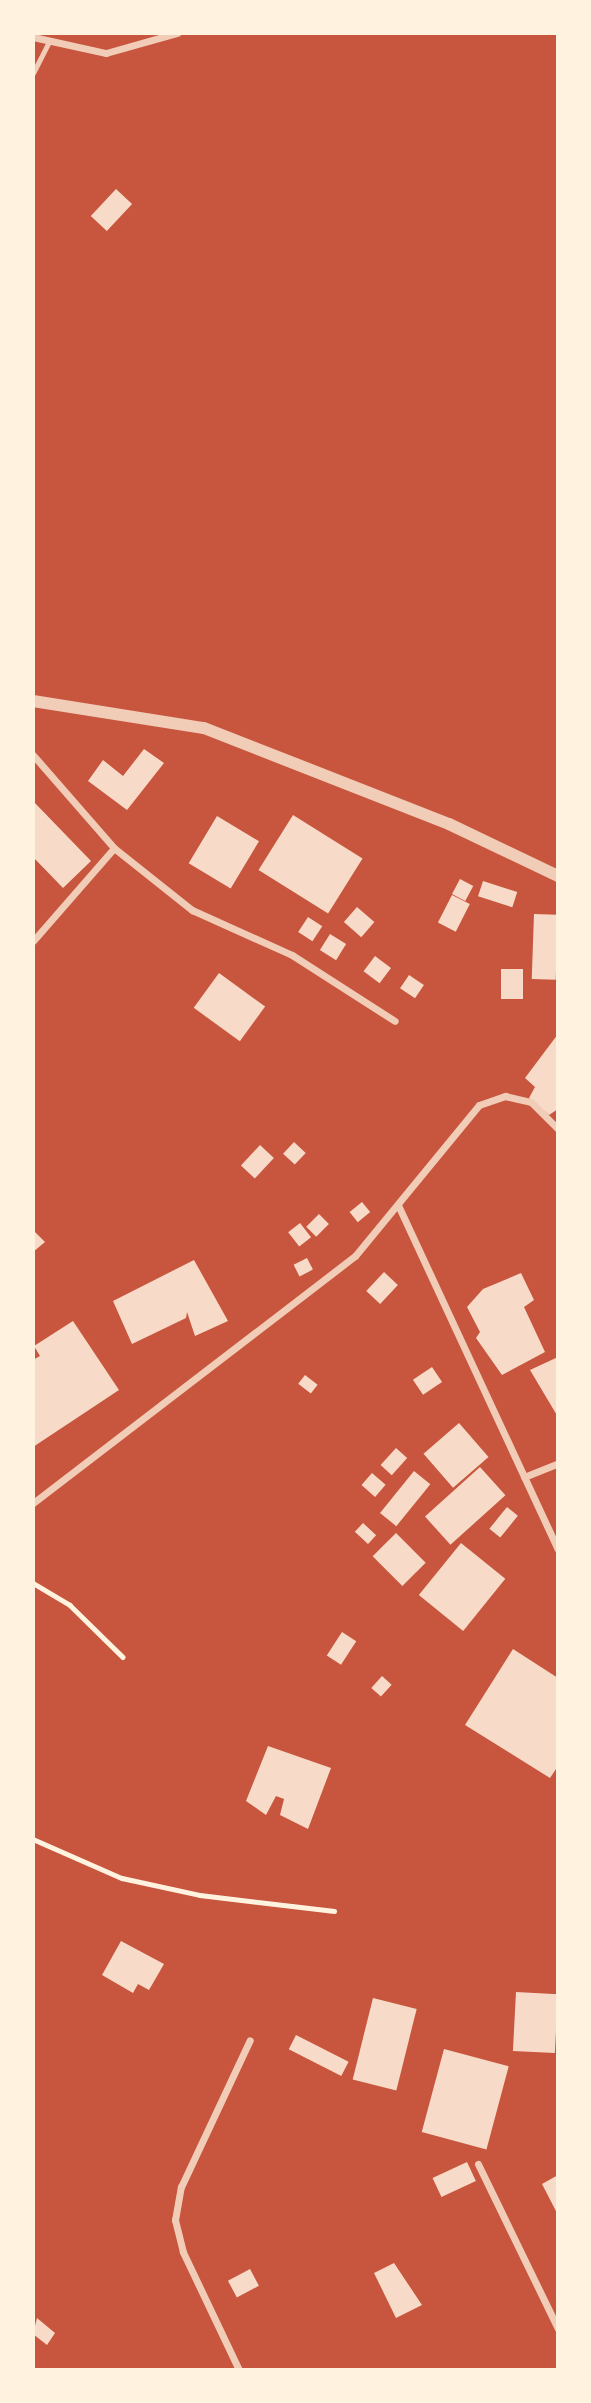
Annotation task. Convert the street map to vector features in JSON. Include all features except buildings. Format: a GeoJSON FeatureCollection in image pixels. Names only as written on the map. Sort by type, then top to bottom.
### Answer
{"type":"FeatureCollection","features":[{"type":"Feature","properties":{"kind":"street"},"geometry":{"type":"LineString","coordinates":[[33,37],[48,44],[106,53],[177,33]]}},
{"type":"Feature","properties":{"kind":"street"},"geometry":{"type":"LineString","coordinates":[[33,701],[204,727],[449,824],[558,876]]}},
{"type":"Feature","properties":{"kind":"street"},"geometry":{"type":"LineString","coordinates":[[33,755],[114,848],[192,910],[292,954],[396,1021]]}},
{"type":"Feature","properties":{"kind":"street"},"geometry":{"type":"LineString","coordinates":[[33,941],[114,848]]}},
{"type":"Feature","properties":{"kind":"street"},"geometry":{"type":"LineString","coordinates":[[33,1503],[355,1256],[478,1105],[505,1096],[531,1102],[558,1129]]}},
{"type":"Feature","properties":{"kind":"street"},"geometry":{"type":"LineString","coordinates":[[398,1205],[558,1549]]}},
{"type":"Feature","properties":{"kind":"street"},"geometry":{"type":"LineString","coordinates":[[524,1477],[558,1464]]}},
{"type":"Feature","properties":{"kind":"street"},"geometry":{"type":"LineString","coordinates":[[239,2370],[183,2252],[175,2220],[181,2187],[250,2040]]}},
{"type":"Feature","properties":{"kind":"street"},"geometry":{"type":"LineString","coordinates":[[478,2164],[558,2329]]}},
{"type":"Feature","properties":{"kind":"lane"},"geometry":{"type":"LineString","coordinates":[[33,74],[48,44]]}},
{"type":"Feature","properties":{"kind":"path"},"geometry":{"type":"LineString","coordinates":[[33,1583],[70,1605],[124,1657]]}},
{"type":"Feature","properties":{"kind":"path"},"geometry":{"type":"LineString","coordinates":[[33,1839],[122,1878],[200,1895],[334,1911]]}}]}
